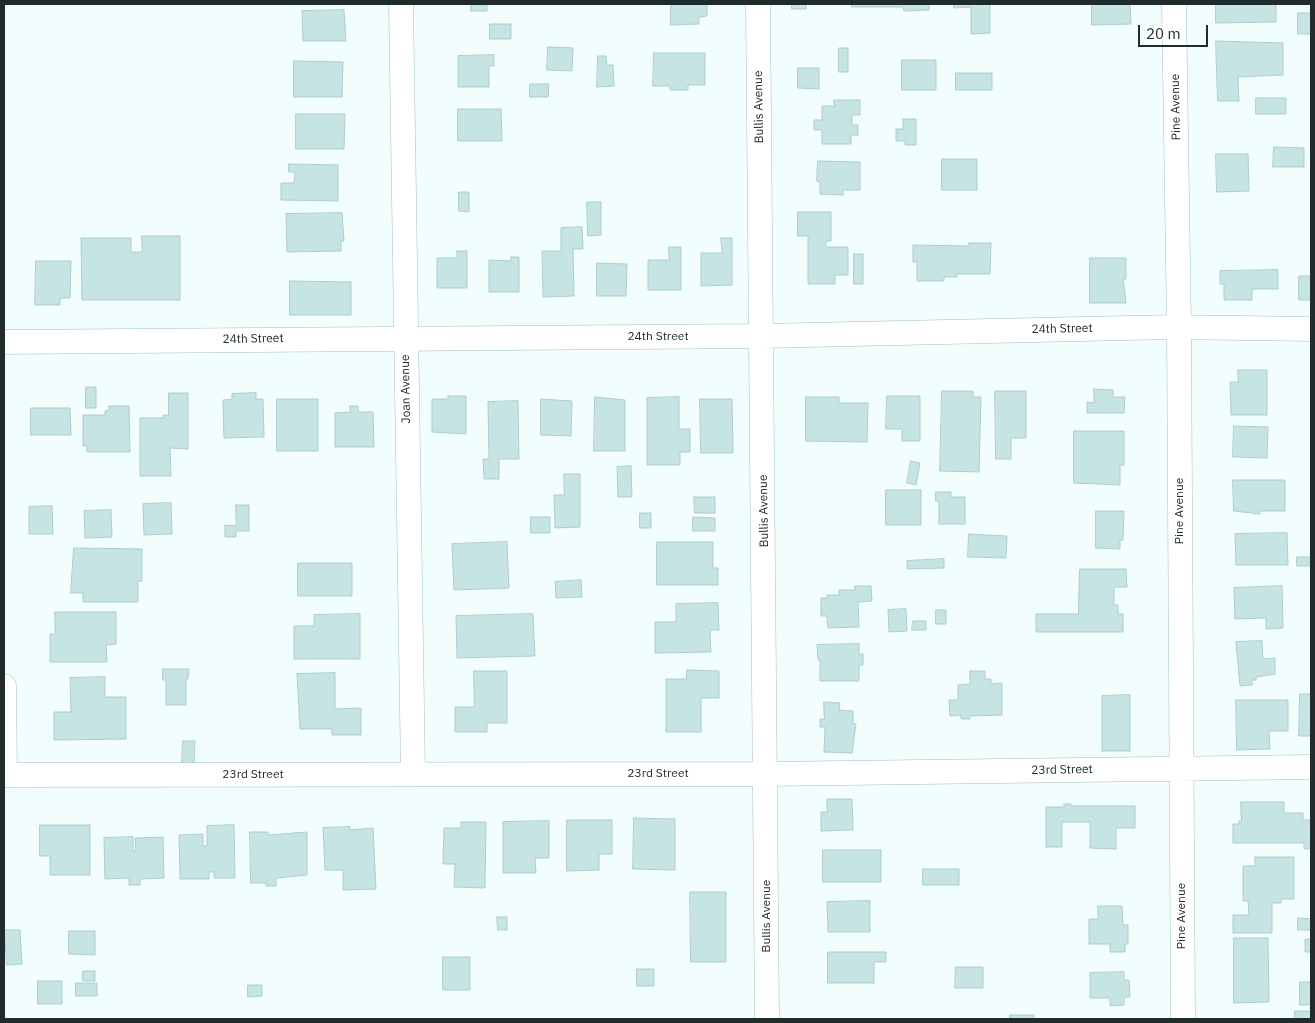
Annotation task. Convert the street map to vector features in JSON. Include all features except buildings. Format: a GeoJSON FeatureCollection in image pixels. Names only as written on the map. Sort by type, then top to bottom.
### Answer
{"type":"FeatureCollection","features":[{"type":"Feature","properties":{"kind":"street","name":"Joan Avenue"},"geometry":{"type":"LineString","coordinates":[[401,4],[413,774]]}},
{"type":"Feature","properties":{"kind":"street","name":"Bullis Avenue"},"geometry":{"type":"LineString","coordinates":[[758,4],[768,1019]]}},
{"type":"Feature","properties":{"kind":"street","name":"Pine Avenue"},"geometry":{"type":"LineString","coordinates":[[1174,4],[1179,328],[1183,1019]]}},
{"type":"Feature","properties":{"kind":"street","name":"24th Street"},"geometry":{"type":"LineString","coordinates":[[4,342],[762,336],[1179,328],[1311,329]]}},
{"type":"Feature","properties":{"kind":"street"},"geometry":{"type":"LineString","coordinates":[[4,686],[4,776]]}},
{"type":"Feature","properties":{"kind":"street","name":"23rd Street"},"geometry":{"type":"LineString","coordinates":[[4,776],[766,774],[1311,767]]}}]}
